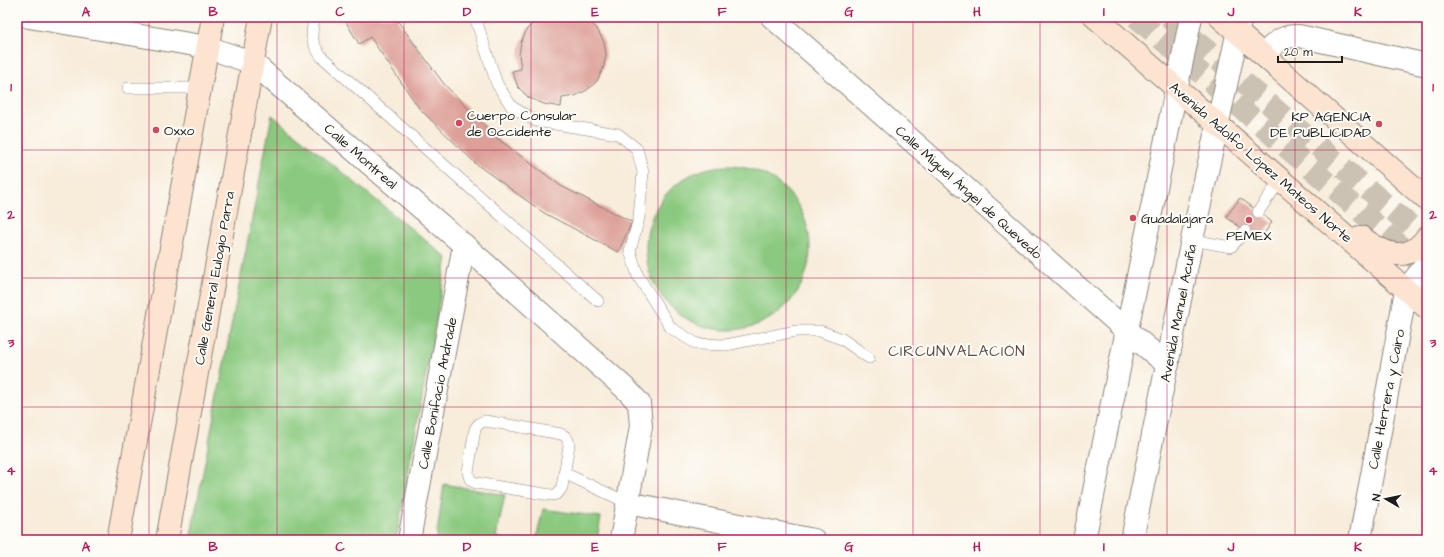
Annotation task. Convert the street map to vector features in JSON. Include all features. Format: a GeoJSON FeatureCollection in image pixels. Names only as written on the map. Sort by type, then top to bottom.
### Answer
{"type":"FeatureCollection","features":[{"type":"Feature","properties":{"kind":"street","name":"Calle Montreal"},"geometry":{"type":"LineString","coordinates":[[29,17],[207,47],[253,63],[464,245],[627,390],[639,403],[641,426],[628,503]]}},
{"type":"Feature","properties":{"kind":"street"},"geometry":{"type":"LineString","coordinates":[[118,540],[213,17]]}},
{"type":"Feature","properties":{"kind":"street","name":"Calle General Eulogio Parra"},"geometry":{"type":"LineString","coordinates":[[166,540],[261,17]]}},
{"type":"Feature","properties":{"kind":"street","name":"Calle Miguel Ángel de Quevedo"},"geometry":{"type":"LineString","coordinates":[[772,17],[1127,331],[1168,364]]}},
{"type":"Feature","properties":{"kind":"street","name":"Avenida Adolfo López Mateos Norte"},"geometry":{"type":"LineString","coordinates":[[1095,17],[1330,221],[1427,308]]}},
{"type":"Feature","properties":{"kind":"street"},"geometry":{"type":"LineString","coordinates":[[1084,540],[1191,17]]}},
{"type":"Feature","properties":{"kind":"street"},"geometry":{"type":"LineString","coordinates":[[1220,17],[1240,25],[1263,54],[1427,200]]}},
{"type":"Feature","properties":{"kind":"street","name":"Avenida Manuel Acuña"},"geometry":{"type":"LineString","coordinates":[[1132,540],[1192,240],[1240,25]]}},
{"type":"Feature","properties":{"kind":"street"},"geometry":{"type":"LineString","coordinates":[[1263,54],[1277,42],[1288,36],[1294,36],[1315,39],[1427,65]]}},
{"type":"Feature","properties":{"kind":"street"},"geometry":{"type":"LineString","coordinates":[[1330,221],[1349,228],[1376,248],[1390,253],[1407,254],[1420,246],[1427,237]]}},
{"type":"Feature","properties":{"kind":"street","name":"Calle Bonifacio Andrade"},"geometry":{"type":"LineString","coordinates":[[409,540],[464,245]]}},
{"type":"Feature","properties":{"kind":"street","name":"Calle Herrera y Cairo"},"geometry":{"type":"LineString","coordinates":[[1360,540],[1406,290],[1427,264]]}},
{"type":"Feature","properties":{"kind":"street"},"geometry":{"type":"LineString","coordinates":[[621,540],[628,503],[814,540]]}},
{"type":"Feature","properties":{"kind":"lane"},"geometry":{"type":"LineString","coordinates":[[315,17],[311,37],[314,48],[322,57],[598,301]]}},
{"type":"Feature","properties":{"kind":"lane"},"geometry":{"type":"LineString","coordinates":[[475,17],[497,84],[512,107],[536,121],[618,134],[637,149],[643,172],[639,218],[630,251],[638,276],[671,328],[697,344],[726,345],[796,331],[820,332],[842,339],[869,358]]}},
{"type":"Feature","properties":{"kind":"lane"},"geometry":{"type":"LineString","coordinates":[[128,88],[200,88]]}},
{"type":"Feature","properties":{"kind":"lane"},"geometry":{"type":"LineString","coordinates":[[1258,212],[1281,179]]}},
{"type":"Feature","properties":{"kind":"lane"},"geometry":{"type":"LineString","coordinates":[[1192,240],[1231,247],[1245,231]]}},
{"type":"Feature","properties":{"kind":"lane"},"geometry":{"type":"LineString","coordinates":[[486,421],[561,434],[565,436],[569,445],[564,473],[562,487],[560,492],[556,495],[476,483],[472,481],[468,472],[475,429],[477,425],[486,421]]}},
{"type":"Feature","properties":{"kind":"lane"},"geometry":{"type":"LineString","coordinates":[[564,473],[628,503]]}},
{"type":"Feature","properties":{"kind":"green space"},"geometry":{"type":"Polygon","coordinates":[[[272,115],[447,258],[396,540],[190,540],[272,115]]]}},
{"type":"Feature","properties":{"kind":"green space"},"geometry":{"type":"Polygon","coordinates":[[[728,166],[752,170],[767,176],[786,190],[800,209],[806,224],[810,248],[806,272],[800,287],[786,306],[767,320],[752,326],[728,330],[704,326],[689,320],[670,306],[656,287],[650,272],[646,248],[650,224],[656,209],[670,190],[689,176],[704,170],[728,166]]]}},
{"type":"Feature","properties":{"kind":"green space"},"geometry":{"type":"Polygon","coordinates":[[[444,484],[505,495],[496,537],[509,540],[436,540],[444,484]]]}},
{"type":"Feature","properties":{"kind":"green space"},"geometry":{"type":"Polygon","coordinates":[[[543,509],[601,517],[597,540],[536,540],[543,509]]]}},
{"type":"Feature","properties":{"kind":"building","name":"Cuerpo Consular de Occidente"},"geometry":{"type":"Polygon","coordinates":[[[343,17],[402,17],[397,20],[444,84],[498,139],[561,186],[632,222],[618,252],[544,213],[476,164],[419,108],[370,37],[359,44],[343,17]]]}},
{"type":"Feature","properties":{"kind":"building"},"geometry":{"type":"Polygon","coordinates":[[[541,17],[583,17],[588,19],[597,29],[604,42],[606,55],[603,69],[597,81],[587,90],[575,96],[562,98],[561,107],[544,104],[529,98],[518,87],[512,71],[521,69],[519,55],[521,42],[527,29],[541,17]]]}},
{"type":"Feature","properties":{"kind":"building","name":"PEMEX"},"geometry":{"type":"Polygon","coordinates":[[[1240,198],[1272,222],[1259,241],[1226,217],[1240,198]]]}},
{"type":"Feature","properties":{"kind":"tunnel"},"geometry":{"type":"LineString","coordinates":[[1136,17],[1419,262]]}},
{"type":"Feature","properties":{"kind":"tunnel"},"geometry":{"type":"LineString","coordinates":[[1168,17],[1427,240]]}},
{"type":"Feature","properties":{"kind":"place","name":"Cuerpo Consular de Occidente"},"geometry":{"type":"Point","coordinates":[459,123]}},
{"type":"Feature","properties":{"kind":"place","name":"KP AGENCIA DE PUBLICIDAD"},"geometry":{"type":"Point","coordinates":[1379,124]}},
{"type":"Feature","properties":{"kind":"place","name":"Oxxo"},"geometry":{"type":"Point","coordinates":[156,130]}},
{"type":"Feature","properties":{"kind":"place","name":"Guadalajara"},"geometry":{"type":"Point","coordinates":[1133,218]}},
{"type":"Feature","properties":{"kind":"place","name":"PEMEX"},"geometry":{"type":"Point","coordinates":[1249,220]}},
{"type":"Feature","properties":{"kind":"district","name":"CIRCUNVALACIÓN"},"geometry":{"type":"Point","coordinates":[957,351]}}]}
